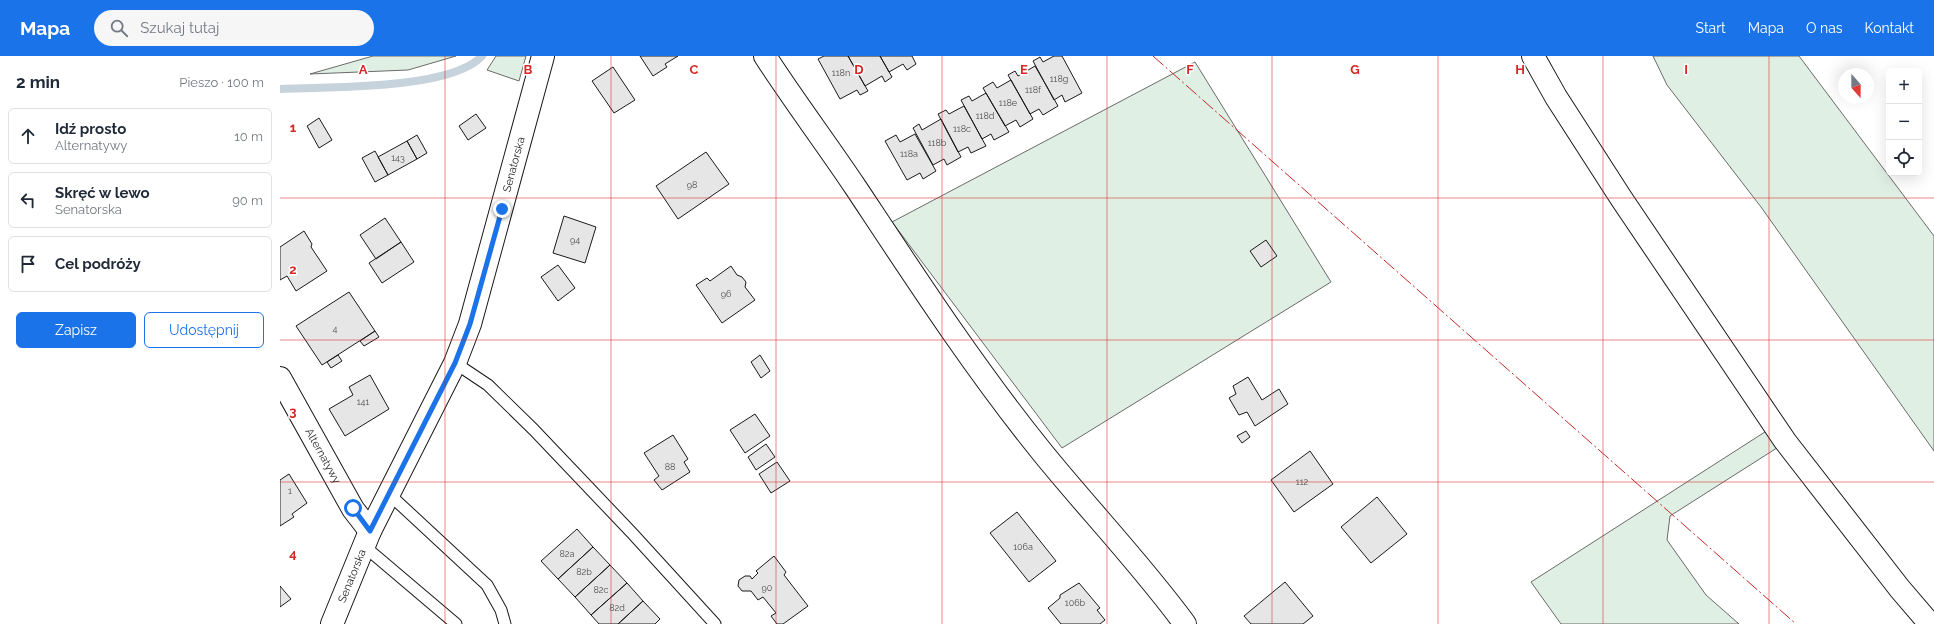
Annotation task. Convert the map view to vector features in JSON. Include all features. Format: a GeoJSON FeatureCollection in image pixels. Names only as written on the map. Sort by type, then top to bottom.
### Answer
{"type":"FeatureCollection","features":[{"type":"Feature","properties":{"kind":"street","name":"Senatorska"},"geometry":{"type":"LineString","coordinates":[[332,624],[367,538],[455,363],[470,324],[543,56]]}},
{"type":"Feature","properties":{"kind":"street"},"geometry":{"type":"LineString","coordinates":[[765,56],[794,101],[854,185],[941,317],[990,384],[1042,452],[1152,579],[1185,624]]}},
{"type":"Feature","properties":{"kind":"street"},"geometry":{"type":"LineString","coordinates":[[1533,56],[1556,97],[1621,198],[1785,441],[1838,506],[1900,589],[1930,624]]}},
{"type":"Feature","properties":{"kind":"street","name":"Alternatywy"},"geometry":{"type":"LineString","coordinates":[[280,378],[353,508],[367,538]]}},
{"type":"Feature","properties":{"kind":"lane"},"geometry":{"type":"LineString","coordinates":[[455,363],[488,385],[534,430],[632,533],[715,624]]}},
{"type":"Feature","properties":{"kind":"lane"},"geometry":{"type":"LineString","coordinates":[[388,494],[487,585],[501,610],[505,624]]}},
{"type":"Feature","properties":{"kind":"lane"},"geometry":{"type":"LineString","coordinates":[[367,538],[456,624]]}},
{"type":"Feature","properties":{"kind":"green space"},"geometry":{"type":"Polygon","coordinates":[[[373,56],[456,56],[408,70],[310,74],[373,56]]]}},
{"type":"Feature","properties":{"kind":"green space"},"geometry":{"type":"Polygon","coordinates":[[[496,56],[526,56],[519,81],[487,70],[496,56]]]}},
{"type":"Feature","properties":{"kind":"green space"},"geometry":{"type":"Polygon","coordinates":[[[1653,56],[1799,56],[1886,172],[1886,176],[1889,176],[1934,236],[1934,451],[1761,207],[1667,85],[1653,56]]]}},
{"type":"Feature","properties":{"kind":"green space"},"geometry":{"type":"Polygon","coordinates":[[[1195,62],[1331,282],[1062,448],[892,222],[1195,62]]]}},
{"type":"Feature","properties":{"kind":"green space"},"geometry":{"type":"Polygon","coordinates":[[[1768,430],[1780,446],[1670,516],[1667,540],[1706,595],[1739,624],[1561,624],[1531,582],[1768,430]]]}},
{"type":"Feature","properties":{"kind":"building"},"geometry":{"type":"Polygon","coordinates":[[[640,56],[678,56],[665,64],[667,67],[653,76],[640,56]]]}},
{"type":"Feature","properties":{"kind":"building"},"geometry":{"type":"Polygon","coordinates":[[[824,56],[848,56],[868,91],[860,95],[857,90],[840,99],[818,59],[824,56]]]}},
{"type":"Feature","properties":{"kind":"building"},"geometry":{"type":"Polygon","coordinates":[[[848,56],[880,56],[892,77],[885,82],[882,76],[865,86],[848,56]]]}},
{"type":"Feature","properties":{"kind":"building"},"geometry":{"type":"Polygon","coordinates":[[[880,56],[912,56],[916,64],[907,70],[903,64],[889,72],[880,56]]]}},
{"type":"Feature","properties":{"kind":"building"},"geometry":{"type":"Polygon","coordinates":[[[1054,56],[1062,56],[1082,93],[1065,102],[1062,95],[1054,100],[1033,61],[1040,57],[1043,62],[1054,56]]]}},
{"type":"Feature","properties":{"kind":"building"},"geometry":{"type":"Polygon","coordinates":[[[1035,66],[1058,106],[1043,115],[1039,109],[1030,114],[1008,75],[1015,71],[1018,76],[1035,66]]]}},
{"type":"Feature","properties":{"kind":"building"},"geometry":{"type":"Polygon","coordinates":[[[613,67],[635,100],[614,113],[592,81],[613,67]]]}},
{"type":"Feature","properties":{"kind":"building"},"geometry":{"type":"Polygon","coordinates":[[[1011,80],[1033,119],[1020,127],[1016,120],[1005,126],[983,88],[993,82],[997,88],[1011,80]]]}},
{"type":"Feature","properties":{"kind":"building"},"geometry":{"type":"Polygon","coordinates":[[[986,93],[1009,132],[994,140],[991,134],[982,139],[961,100],[969,96],[972,101],[986,93]]]}},
{"type":"Feature","properties":{"kind":"building"},"geometry":{"type":"Polygon","coordinates":[[[964,106],[986,146],[971,153],[968,147],[958,152],[938,114],[946,110],[949,114],[964,106]]]}},
{"type":"Feature","properties":{"kind":"building"},"geometry":{"type":"Polygon","coordinates":[[[476,114],[486,128],[468,140],[459,126],[476,114]]]}},
{"type":"Feature","properties":{"kind":"building"},"geometry":{"type":"Polygon","coordinates":[[[319,118],[332,140],[319,148],[307,126],[319,118]]]}},
{"type":"Feature","properties":{"kind":"building"},"geometry":{"type":"Polygon","coordinates":[[[941,119],[961,157],[947,165],[944,159],[933,165],[913,128],[919,124],[922,130],[941,119]]]}},
{"type":"Feature","properties":{"kind":"building"},"geometry":{"type":"Polygon","coordinates":[[[915,134],[936,171],[923,179],[920,173],[907,180],[885,141],[896,135],[900,142],[915,134]]]}},
{"type":"Feature","properties":{"kind":"building"},"geometry":{"type":"Polygon","coordinates":[[[417,135],[427,153],[417,159],[407,141],[417,135]]]}},
{"type":"Feature","properties":{"kind":"building"},"geometry":{"type":"Polygon","coordinates":[[[407,141],[417,159],[388,175],[378,157],[407,141]]]}},
{"type":"Feature","properties":{"kind":"building"},"geometry":{"type":"Polygon","coordinates":[[[375,151],[388,175],[375,182],[362,158],[375,151]]]}},
{"type":"Feature","properties":{"kind":"building"},"geometry":{"type":"Polygon","coordinates":[[[706,152],[729,184],[678,219],[656,186],[706,152]]]}},
{"type":"Feature","properties":{"kind":"building"},"geometry":{"type":"Polygon","coordinates":[[[564,216],[596,227],[585,263],[553,253],[564,216]]]}},
{"type":"Feature","properties":{"kind":"building"},"geometry":{"type":"Polygon","coordinates":[[[385,218],[401,242],[376,259],[360,235],[385,218]]]}},
{"type":"Feature","properties":{"kind":"building"},"geometry":{"type":"Polygon","coordinates":[[[304,231],[312,244],[311,247],[327,271],[296,291],[287,276],[280,280],[280,247],[304,231]]]}},
{"type":"Feature","properties":{"kind":"building"},"geometry":{"type":"Polygon","coordinates":[[[1266,240],[1277,256],[1261,267],[1250,251],[1266,240]]]}},
{"type":"Feature","properties":{"kind":"building"},"geometry":{"type":"Polygon","coordinates":[[[401,242],[414,262],[382,283],[369,263],[401,242]]]}},
{"type":"Feature","properties":{"kind":"building"},"geometry":{"type":"Polygon","coordinates":[[[558,265],[575,288],[558,301],[541,277],[558,265]]]}},
{"type":"Feature","properties":{"kind":"building"},"geometry":{"type":"Polygon","coordinates":[[[731,266],[737,275],[742,277],[746,282],[745,287],[755,300],[722,323],[696,285],[707,278],[710,281],[731,266]]]}},
{"type":"Feature","properties":{"kind":"building"},"geometry":{"type":"Polygon","coordinates":[[[349,292],[375,331],[322,365],[296,326],[349,292]]]}},
{"type":"Feature","properties":{"kind":"building"},"geometry":{"type":"Polygon","coordinates":[[[375,331],[379,337],[364,346],[360,341],[375,331]]]}},
{"type":"Feature","properties":{"kind":"building"},"geometry":{"type":"Polygon","coordinates":[[[338,355],[342,361],[331,368],[327,362],[338,355]]]}},
{"type":"Feature","properties":{"kind":"building"},"geometry":{"type":"Polygon","coordinates":[[[760,355],[770,371],[761,378],[751,362],[760,355]]]}},
{"type":"Feature","properties":{"kind":"building"},"geometry":{"type":"Polygon","coordinates":[[[370,375],[389,409],[345,436],[329,409],[353,395],[349,387],[370,375]]]}},
{"type":"Feature","properties":{"kind":"building"},"geometry":{"type":"Polygon","coordinates":[[[1248,377],[1262,400],[1279,389],[1288,404],[1255,426],[1247,412],[1239,415],[1229,398],[1236,394],[1233,386],[1248,377]]]}},
{"type":"Feature","properties":{"kind":"building"},"geometry":{"type":"Polygon","coordinates":[[[755,414],[770,436],[745,453],[730,430],[755,414]]]}},
{"type":"Feature","properties":{"kind":"building"},"geometry":{"type":"Polygon","coordinates":[[[1246,431],[1250,437],[1242,443],[1237,436],[1246,431]]]}},
{"type":"Feature","properties":{"kind":"building"},"geometry":{"type":"Polygon","coordinates":[[[673,435],[688,459],[684,462],[690,472],[662,490],[654,480],[659,476],[644,453],[673,435]]]}},
{"type":"Feature","properties":{"kind":"building"},"geometry":{"type":"Polygon","coordinates":[[[766,444],[775,457],[756,470],[748,457],[766,444]]]}},
{"type":"Feature","properties":{"kind":"building"},"geometry":{"type":"Polygon","coordinates":[[[1310,451],[1333,484],[1294,512],[1271,480],[1310,451]]]}},
{"type":"Feature","properties":{"kind":"building"},"geometry":{"type":"Polygon","coordinates":[[[777,462],[790,481],[771,493],[759,474],[777,462]]]}},
{"type":"Feature","properties":{"kind":"building"},"geometry":{"type":"Polygon","coordinates":[[[289,474],[307,503],[292,514],[294,517],[280,526],[280,480],[289,474]]]}},
{"type":"Feature","properties":{"kind":"building"},"geometry":{"type":"Polygon","coordinates":[[[1377,497],[1407,534],[1371,563],[1341,527],[1377,497]]]}},
{"type":"Feature","properties":{"kind":"building"},"geometry":{"type":"Polygon","coordinates":[[[1017,512],[1056,561],[1029,582],[990,533],[1017,512]]]}},
{"type":"Feature","properties":{"kind":"building"},"geometry":{"type":"Polygon","coordinates":[[[577,529],[593,547],[558,579],[541,561],[577,529]]]}},
{"type":"Feature","properties":{"kind":"building"},"geometry":{"type":"Polygon","coordinates":[[[593,547],[610,565],[575,597],[558,579],[593,547]]]}},
{"type":"Feature","properties":{"kind":"building"},"geometry":{"type":"Polygon","coordinates":[[[774,556],[786,572],[784,575],[808,606],[783,624],[777,624],[771,616],[776,613],[763,597],[758,600],[751,591],[742,591],[738,586],[739,580],[745,576],[750,576],[752,579],[758,573],[756,571],[774,556]]]}},
{"type":"Feature","properties":{"kind":"building"},"geometry":{"type":"Polygon","coordinates":[[[610,565],[627,583],[591,615],[575,597],[610,565]]]}},
{"type":"Feature","properties":{"kind":"building"},"geometry":{"type":"Polygon","coordinates":[[[1285,582],[1313,616],[1303,624],[1251,624],[1244,616],[1285,582]]]}},
{"type":"Feature","properties":{"kind":"building"},"geometry":{"type":"Polygon","coordinates":[[[627,583],[643,601],[618,624],[599,624],[591,615],[627,583]]]}},
{"type":"Feature","properties":{"kind":"building"},"geometry":{"type":"Polygon","coordinates":[[[1079,583],[1100,608],[1097,610],[1105,620],[1100,624],[1061,624],[1048,608],[1060,598],[1060,595],[1079,583]]]}},
{"type":"Feature","properties":{"kind":"building"},"geometry":{"type":"Polygon","coordinates":[[[280,586],[291,599],[280,607],[280,586]]]}},
{"type":"Feature","properties":{"kind":"building"},"geometry":{"type":"Polygon","coordinates":[[[643,601],[660,619],[655,624],[618,624],[643,601]]]}},
{"type":"Feature","properties":{"kind":"waterway"},"geometry":{"type":"LineString","coordinates":[[280,89],[356,87],[417,81],[444,75],[466,67],[482,56]]}},
{"type":"Feature","properties":{"kind":"power"},"geometry":{"type":"LineString","coordinates":[[1153,56],[1796,624]]}},
{"type":"Feature","properties":{"kind":"route"},"geometry":{"type":"LineString","coordinates":[[353,508],[370,531],[455,363],[470,324],[502,209]]}}]}
